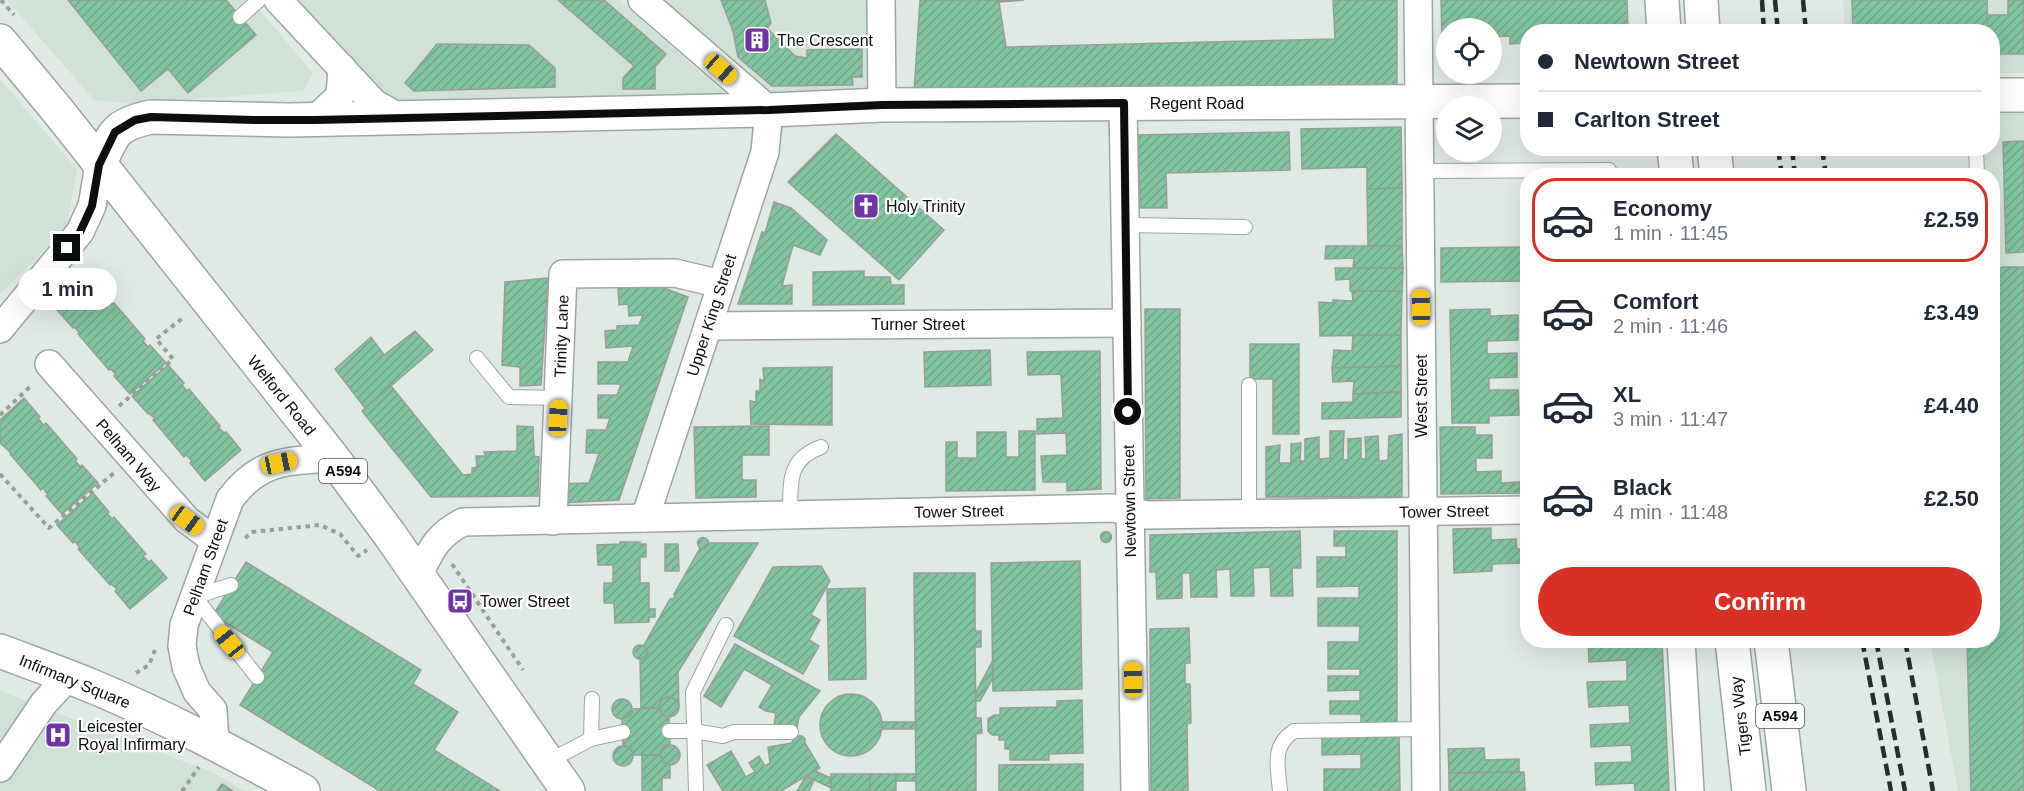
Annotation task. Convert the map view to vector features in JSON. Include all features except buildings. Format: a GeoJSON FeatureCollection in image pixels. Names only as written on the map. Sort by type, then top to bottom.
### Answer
{"type":"FeatureCollection","features":[{"type":"Feature","properties":{"kind":"main road"},"geometry":{"type":"LineString","coordinates":[[1662,0],[1664,24]]}},
{"type":"Feature","properties":{"kind":"main road"},"geometry":{"type":"LineString","coordinates":[[1701,0],[1702,24]]}},
{"type":"Feature","properties":{"kind":"main road","name":"Welford Road"},"geometry":{"type":"LineString","coordinates":[[0,41],[333,459],[390,535],[568,791]]}},
{"type":"Feature","properties":{"kind":"main road"},"geometry":{"type":"LineString","coordinates":[[2000,96],[2024,95]]}},
{"type":"Feature","properties":{"kind":"main road","name":"Regent Road"},"geometry":{"type":"LineString","coordinates":[[99,165],[115,132],[135,120],[151,117],[314,120],[769,110],[882,105],[1520,101]]}},
{"type":"Feature","properties":{"kind":"main road","name":"Tigers Way"},"geometry":{"type":"LineString","coordinates":[[1732,648],[1749,791]]}},
{"type":"Feature","properties":{"kind":"main road","name":"A594"},"geometry":{"type":"LineString","coordinates":[[1772,648],[1789,791]]}},
{"type":"Feature","properties":{"kind":"main road","name":"Infirmary Square"},"geometry":{"type":"LineString","coordinates":[[0,651],[149,712],[215,743],[303,791]]}},
{"type":"Feature","properties":{"kind":"street"},"geometry":{"type":"LineString","coordinates":[[278,0],[375,104],[401,118]]}},
{"type":"Feature","properties":{"kind":"street"},"geometry":{"type":"LineString","coordinates":[[642,0],[769,110]]}},
{"type":"Feature","properties":{"kind":"street"},"geometry":{"type":"LineString","coordinates":[[881,0],[882,105]]}},
{"type":"Feature","properties":{"kind":"street","name":"West Street"},"geometry":{"type":"LineString","coordinates":[[1418,0],[1426,791]]}},
{"type":"Feature","properties":{"kind":"street"},"geometry":{"type":"LineString","coordinates":[[314,120],[339,96],[342,68]]}},
{"type":"Feature","properties":{"kind":"street","name":"Newtown Street"},"geometry":{"type":"LineString","coordinates":[[1124,103],[1135,791]]}},
{"type":"Feature","properties":{"kind":"street","name":"Upper King Street"},"geometry":{"type":"LineString","coordinates":[[645,518],[765,152],[769,110]]}},
{"type":"Feature","properties":{"kind":"street"},"geometry":{"type":"LineString","coordinates":[[0,329],[80,232],[92,206],[99,165]]}},
{"type":"Feature","properties":{"kind":"street","name":"Trinity Lane"},"geometry":{"type":"LineString","coordinates":[[553,521],[563,274],[675,273],[721,284]]}},
{"type":"Feature","properties":{"kind":"street","name":"Turner Street"},"geometry":{"type":"LineString","coordinates":[[708,326],[1127,323]]}},
{"type":"Feature","properties":{"kind":"street","name":"Pelham Way"},"geometry":{"type":"LineString","coordinates":[[51,365],[187,520],[214,540]]}},
{"type":"Feature","properties":{"kind":"street","name":"Pelham Street"},"geometry":{"type":"LineString","coordinates":[[215,743],[213,710],[197,692],[186,668],[182,646],[184,626],[230,499],[252,475],[279,463],[294,460],[333,459]]}},
{"type":"Feature","properties":{"kind":"street","name":"Tower Street"},"geometry":{"type":"LineString","coordinates":[[418,576],[437,540],[448,530],[463,522],[1113,508],[1148,515],[1520,510]]}},
{"type":"Feature","properties":{"kind":"street"},"geometry":{"type":"LineString","coordinates":[[1681,648],[1690,791]]}},
{"type":"Feature","properties":{"kind":"street"},"geometry":{"type":"LineString","coordinates":[[0,768],[44,703],[68,677]]}},
{"type":"Feature","properties":{"kind":"lane"},"geometry":{"type":"LineString","coordinates":[[240,17],[259,0]]}},
{"type":"Feature","properties":{"kind":"lane"},"geometry":{"type":"LineString","coordinates":[[1420,171],[1520,170]]}},
{"type":"Feature","properties":{"kind":"lane"},"geometry":{"type":"LineString","coordinates":[[1126,225],[1245,227]]}},
{"type":"Feature","properties":{"kind":"lane"},"geometry":{"type":"LineString","coordinates":[[477,358],[509,397],[559,398]]}},
{"type":"Feature","properties":{"kind":"lane"},"geometry":{"type":"LineString","coordinates":[[1249,385],[1249,513]]}},
{"type":"Feature","properties":{"kind":"lane"},"geometry":{"type":"LineString","coordinates":[[790,515],[791,476],[799,459],[811,450],[820,447]]}},
{"type":"Feature","properties":{"kind":"lane"},"geometry":{"type":"LineString","coordinates":[[231,585],[195,597],[257,677]]}},
{"type":"Feature","properties":{"kind":"lane"},"geometry":{"type":"LineString","coordinates":[[696,791],[693,692],[726,625]]}},
{"type":"Feature","properties":{"kind":"lane"},"geometry":{"type":"LineString","coordinates":[[591,739],[592,699]]}},
{"type":"Feature","properties":{"kind":"lane"},"geometry":{"type":"LineString","coordinates":[[1280,791],[1278,749],[1284,738],[1294,731],[1425,729]]}},
{"type":"Feature","properties":{"kind":"lane"},"geometry":{"type":"LineString","coordinates":[[669,731],[694,731],[723,736],[734,732],[791,732]]}},
{"type":"Feature","properties":{"kind":"lane"},"geometry":{"type":"LineString","coordinates":[[547,762],[591,739],[623,732]]}},
{"type":"Feature","properties":{"kind":"path"},"geometry":{"type":"LineString","coordinates":[[100,422],[173,359],[156,339],[206,299]]}},
{"type":"Feature","properties":{"kind":"path"},"geometry":{"type":"LineString","coordinates":[[0,415],[51,365]]}},
{"type":"Feature","properties":{"kind":"path"},"geometry":{"type":"LineString","coordinates":[[0,474],[49,528],[131,458]]}},
{"type":"Feature","properties":{"kind":"shaded area"},"geometry":{"type":"Polygon","coordinates":[[[7,0],[251,0],[313,73],[303,91],[129,104],[94,100],[7,0]]]}},
{"type":"Feature","properties":{"kind":"shaded area"},"geometry":{"type":"Polygon","coordinates":[[[294,0],[619,0],[733,101],[401,103],[382,93],[294,0]]]}},
{"type":"Feature","properties":{"kind":"shaded area"},"geometry":{"type":"Polygon","coordinates":[[[658,0],[869,0],[871,99],[773,101],[658,0]]]}},
{"type":"Feature","properties":{"kind":"shaded area"},"geometry":{"type":"Polygon","coordinates":[[[1843,0],[2024,0],[2024,73],[2000,73],[2000,24],[1845,24],[1843,0]]]}},
{"type":"Feature","properties":{"kind":"shaded area"},"geometry":{"type":"Polygon","coordinates":[[[0,79],[77,169],[67,227],[0,294],[0,79]]]}},
{"type":"Feature","properties":{"kind":"shaded area"},"geometry":{"type":"Polygon","coordinates":[[[2000,95],[2024,95],[2024,791],[1958,791],[1931,648],[2000,648],[2000,168],[1977,168],[1976,156],[2000,156],[2000,95]]]}},
{"type":"Feature","properties":{"kind":"shaded area","name":"Leicester Royal Infirmary"},"geometry":{"type":"Polygon","coordinates":[[[0,691],[214,773],[245,791],[0,791],[0,691]]]}},
{"type":"Feature","properties":{"kind":"railway"},"geometry":{"type":"LineString","coordinates":[[1762,0],[1764,24]]}},
{"type":"Feature","properties":{"kind":"railway"},"geometry":{"type":"LineString","coordinates":[[1775,0],[1777,24]]}},
{"type":"Feature","properties":{"kind":"railway"},"geometry":{"type":"LineString","coordinates":[[1803,0],[1805,24]]}},
{"type":"Feature","properties":{"kind":"railway"},"geometry":{"type":"LineString","coordinates":[[1779,156],[1781,168]]}},
{"type":"Feature","properties":{"kind":"railway"},"geometry":{"type":"LineString","coordinates":[[1793,156],[1794,168]]}},
{"type":"Feature","properties":{"kind":"railway"},"geometry":{"type":"LineString","coordinates":[[1823,156],[1825,168]]}},
{"type":"Feature","properties":{"kind":"railway"},"geometry":{"type":"LineString","coordinates":[[1864,648],[1891,791]]}},
{"type":"Feature","properties":{"kind":"railway"},"geometry":{"type":"LineString","coordinates":[[1878,648],[1905,791]]}},
{"type":"Feature","properties":{"kind":"railway"},"geometry":{"type":"LineString","coordinates":[[1906,648],[1933,791]]}},
{"type":"Feature","properties":{"kind":"place","name":"The Crescent"},"geometry":{"type":"Point","coordinates":[757,40]}},
{"type":"Feature","properties":{"kind":"place","name":"Holy Trinity"},"geometry":{"type":"Point","coordinates":[866,206]}},
{"type":"Feature","properties":{"kind":"place","name":"Tower Street"},"geometry":{"type":"Point","coordinates":[460,601]}},
{"type":"Feature","properties":{"kind":"place","name":"Leicester Royal Infirmary"},"geometry":{"type":"Point","coordinates":[58,735]}},
{"type":"Feature","properties":{"kind":"route"},"geometry":{"type":"LineString","coordinates":[[67,248],[80,232],[92,206],[99,165],[115,132],[135,120],[151,117],[314,120],[769,110],[882,105],[1124,103],[1128,412]]}}]}
